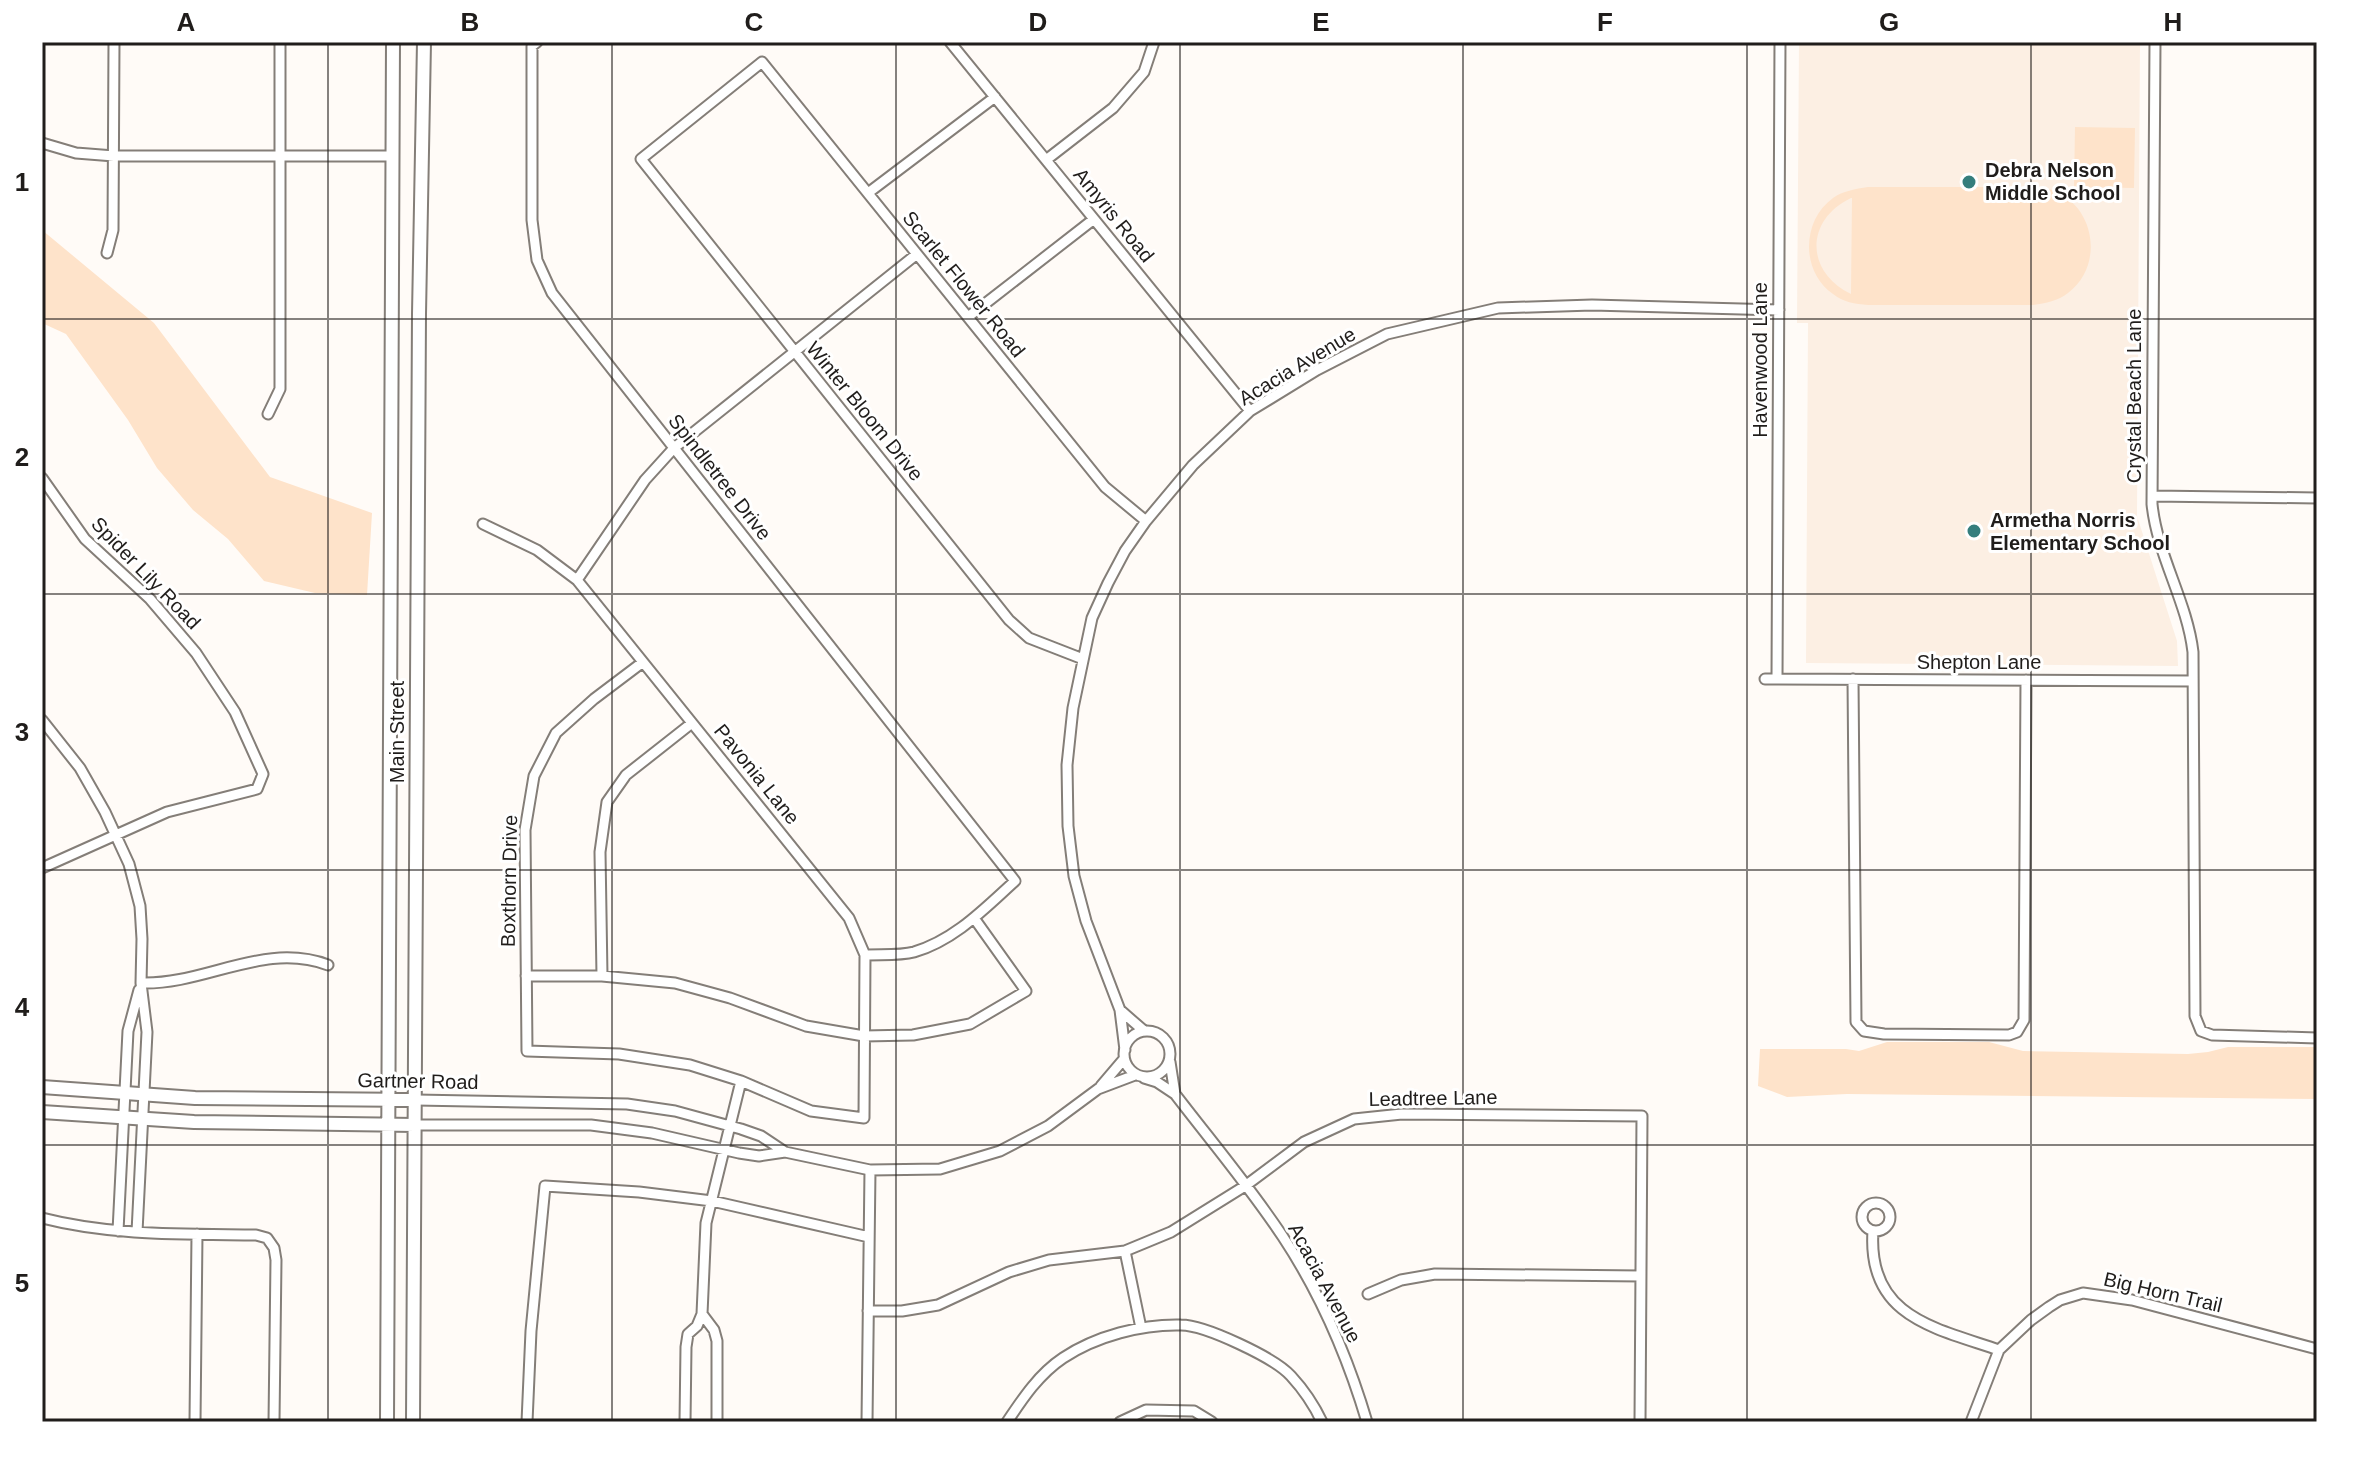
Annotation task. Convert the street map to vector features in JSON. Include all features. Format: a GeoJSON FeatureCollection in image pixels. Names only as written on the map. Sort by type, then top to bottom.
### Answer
{"type":"FeatureCollection","features":[{"type":"Feature","properties":{"kind":"main road","name":"Main Street"},"geometry":{"type":"LineString","coordinates":[[387,1422],[393,42]]}},
{"type":"Feature","properties":{"kind":"main road","name":"Main Street"},"geometry":{"type":"LineString","coordinates":[[413,1422],[419,314],[424,42]]}},
{"type":"Feature","properties":{"kind":"main road","name":"Gartner Road"},"geometry":{"type":"LineString","coordinates":[[42,1087],[241,1099],[416,1100]]}},
{"type":"Feature","properties":{"kind":"main road","name":"Gartner Road"},"geometry":{"type":"LineString","coordinates":[[42,1112],[225,1123],[415,1125]]}},
{"type":"Feature","properties":{"kind":"street"},"geometry":{"type":"LineString","coordinates":[[107,253],[113,230],[114,42]]}},
{"type":"Feature","properties":{"kind":"street"},"geometry":{"type":"LineString","coordinates":[[268,414],[280,389],[280,42]]}},
{"type":"Feature","properties":{"kind":"street","name":"Amyris Road"},"geometry":{"type":"LineString","coordinates":[[950,42],[1250,411]]}},
{"type":"Feature","properties":{"kind":"street"},"geometry":{"type":"LineString","coordinates":[[1046,160],[1113,108],[1144,72],[1154,42]]}},
{"type":"Feature","properties":{"kind":"street","name":"Havenwood Lane"},"geometry":{"type":"LineString","coordinates":[[1777,679],[1780,42]]}},
{"type":"Feature","properties":{"kind":"street","name":"Crystal Beach Lane"},"geometry":{"type":"LineString","coordinates":[[2155,42],[2152,496],[2155,524],[2190,630],[2193,652],[2195,1016],[2201,1031],[2222,1037],[2317,1038]]}},
{"type":"Feature","properties":{"kind":"street","name":"Spindletree Drive"},"geometry":{"type":"LineString","coordinates":[[535,44],[532,220],[537,260],[552,293],[1015,881],[974,918]]}},
{"type":"Feature","properties":{"kind":"street","name":"Winter Bloom Drive"},"geometry":{"type":"LineString","coordinates":[[762,62],[641,159],[1009,620],[1029,638],[1083,659]]}},
{"type":"Feature","properties":{"kind":"street","name":"Scarlet Flower Road"},"geometry":{"type":"LineString","coordinates":[[762,62],[1105,487],[1146,521]]}},
{"type":"Feature","properties":{"kind":"street"},"geometry":{"type":"LineString","coordinates":[[868,193],[995,97]]}},
{"type":"Feature","properties":{"kind":"street"},"geometry":{"type":"LineString","coordinates":[[42,143],[76,153],[114,156],[393,156]]}},
{"type":"Feature","properties":{"kind":"street"},"geometry":{"type":"LineString","coordinates":[[968,317],[1094,219]]}},
{"type":"Feature","properties":{"kind":"street"},"geometry":{"type":"LineString","coordinates":[[577,580],[645,480],[674,448],[917,254]]}},
{"type":"Feature","properties":{"kind":"street","name":"Acacia Avenue"},"geometry":{"type":"LineString","coordinates":[[1120,1010],[1086,921],[1074,876],[1068,826],[1067,765],[1073,708],[1092,618],[1108,583],[1146,521],[1193,465],[1250,411],[1317,370],[1387,334],[1498,308],[1592,305],[1779,310]]}},
{"type":"Feature","properties":{"kind":"street","name":"Spider Lily Road"},"geometry":{"type":"LineString","coordinates":[[42,478],[85,539],[164,615],[205,664],[248,737],[262,768],[262,780],[257,789],[180,807],[116,834]]}},
{"type":"Feature","properties":{"kind":"street"},"geometry":{"type":"LineString","coordinates":[[2152,496],[2317,498]]}},
{"type":"Feature","properties":{"kind":"street","name":"Pavonia Lane"},"geometry":{"type":"LineString","coordinates":[[483,524],[537,550],[577,580],[849,918],[865,955],[864,1118],[811,1111],[741,1081]]}},
{"type":"Feature","properties":{"kind":"street","name":"Boxthorn Drive"},"geometry":{"type":"LineString","coordinates":[[643,662],[556,733],[534,776],[525,830],[527,1051],[619,1054],[690,1065],[741,1081]]}},
{"type":"Feature","properties":{"kind":"street","name":"Shepton Lane"},"geometry":{"type":"LineString","coordinates":[[1765,679],[2193,681]]}},
{"type":"Feature","properties":{"kind":"street"},"geometry":{"type":"LineString","coordinates":[[1853,679],[1855,1016],[1859,1028],[1884,1034],[2009,1035],[2017,1032],[2025,1014],[2026,680]]}},
{"type":"Feature","properties":{"kind":"street"},"geometry":{"type":"LineString","coordinates":[[42,720],[80,768],[116,834],[129,864],[140,906],[141,983],[147,1032],[137,1232]]}},
{"type":"Feature","properties":{"kind":"street"},"geometry":{"type":"LineString","coordinates":[[602,976],[600,852],[607,802],[626,775],[692,723]]}},
{"type":"Feature","properties":{"kind":"street"},"geometry":{"type":"LineString","coordinates":[[42,868],[116,834]]}},
{"type":"Feature","properties":{"kind":"street"},"geometry":{"type":"LineString","coordinates":[[526,976],[602,976],[675,983],[730,998],[806,1026],[864,1036],[913,1035],[970,1024],[1026,991],[974,918],[946,939],[912,953],[865,955]]}},
{"type":"Feature","properties":{"kind":"street"},"geometry":{"type":"LineString","coordinates":[[141,983],[178,980],[278,957],[309,958],[328,965]]}},
{"type":"Feature","properties":{"kind":"street"},"geometry":{"type":"LineString","coordinates":[[118,1231],[128,1031],[141,983]]}},
{"type":"Feature","properties":{"kind":"street"},"geometry":{"type":"LineString","coordinates":[[1120,1010],[1143,1030],[1160,1035],[1166,1042],[1175,1094]]}},
{"type":"Feature","properties":{"kind":"street"},"geometry":{"type":"LineString","coordinates":[[1120,1010],[1125,1054],[1139,1076],[1157,1082],[1175,1094]]}},
{"type":"Feature","properties":{"kind":"street"},"geometry":{"type":"LineString","coordinates":[[1098,1089],[1125,1054],[1128,1040],[1143,1030]]}},
{"type":"Feature","properties":{"kind":"street"},"geometry":{"type":"LineString","coordinates":[[1098,1089],[1139,1076],[1160,1075],[1167,1067],[1169,1058]]}},
{"type":"Feature","properties":{"kind":"street"},"geometry":{"type":"LineString","coordinates":[[685,1422],[686,1347],[688,1334],[697,1326],[702,1314],[706,1223],[741,1081]]}},
{"type":"Feature","properties":{"kind":"street","name":"Gartner Road"},"geometry":{"type":"LineString","coordinates":[[415,1125],[591,1125],[652,1133],[759,1156],[785,1152],[870,1170],[940,1169],[1000,1151],[1048,1126],[1098,1089]]}},
{"type":"Feature","properties":{"kind":"street","name":"Acacia Avenue"},"geometry":{"type":"LineString","coordinates":[[1175,1094],[1284,1237],[1343,1354],[1367,1422]]}},
{"type":"Feature","properties":{"kind":"street","name":"Gartner Road"},"geometry":{"type":"LineString","coordinates":[[416,1100],[627,1104],[675,1111],[761,1136],[785,1152]]}},
{"type":"Feature","properties":{"kind":"street","name":"Leadtree Lane"},"geometry":{"type":"LineString","coordinates":[[868,1311],[902,1311],[938,1305],[1009,1272],[1049,1260],[1125,1251],[1171,1232],[1245,1186],[1304,1142],[1354,1119],[1402,1114],[1642,1116],[1641,1276]]}},
{"type":"Feature","properties":{"kind":"street"},"geometry":{"type":"LineString","coordinates":[[867,1422],[870,1170]]}},
{"type":"Feature","properties":{"kind":"street"},"geometry":{"type":"LineString","coordinates":[[527,1422],[531,1331],[545,1186],[639,1192],[712,1201],[869,1237]]}},
{"type":"Feature","properties":{"kind":"street"},"geometry":{"type":"LineString","coordinates":[[42,1218],[118,1231],[256,1235],[267,1238],[276,1260],[274,1422]]}},
{"type":"Feature","properties":{"kind":"street"},"geometry":{"type":"LineString","coordinates":[[1873,1231],[1875,1268],[1891,1299],[1902,1311],[1930,1326],[1999,1350]]}},
{"type":"Feature","properties":{"kind":"street"},"geometry":{"type":"LineString","coordinates":[[195,1422],[197,1234]]}},
{"type":"Feature","properties":{"kind":"street"},"geometry":{"type":"LineString","coordinates":[[1125,1251],[1141,1328]]}},
{"type":"Feature","properties":{"kind":"street"},"geometry":{"type":"LineString","coordinates":[[1368,1294],[1401,1280],[1435,1274],[1641,1276],[1640,1422]]}},
{"type":"Feature","properties":{"kind":"street","name":"Big Horn Trail"},"geometry":{"type":"LineString","coordinates":[[1971,1422],[1999,1350],[2049,1307],[2083,1293],[2132,1300],[2317,1349]]}},
{"type":"Feature","properties":{"kind":"street"},"geometry":{"type":"LineString","coordinates":[[702,1314],[714,1330],[717,1341],[717,1422]]}},
{"type":"Feature","properties":{"kind":"street"},"geometry":{"type":"LineString","coordinates":[[1007,1422],[1031,1386],[1063,1358],[1096,1340],[1141,1328],[1184,1325],[1239,1342],[1290,1374],[1322,1422]]}},
{"type":"Feature","properties":{"kind":"street"},"geometry":{"type":"LineString","coordinates":[[1120,1422],[1146,1410],[1194,1411],[1212,1422]]}},
{"type":"Feature","properties":{"kind":"shaded area"},"geometry":{"type":"Polygon","coordinates":[[[1799,42],[2140,42],[2137,516],[2177,641],[2178,666],[1806,663],[1808,323],[1797,323],[1799,42]]]}},
{"type":"Feature","properties":{"kind":"shaded area"},"geometry":{"type":"Polygon","coordinates":[[[2075,127],[2135,128],[2134,188],[2074,187],[2075,127]]]}},
{"type":"Feature","properties":{"kind":"shaded area"},"geometry":{"type":"Polygon","coordinates":[[[1868,187],[2033,187],[2052,190],[2078,208],[2086,222],[2091,252],[2087,267],[2080,281],[2064,296],[2033,305],[1868,305],[1845,301],[1822,285],[1815,273],[1810,260],[1810,233],[1822,208],[1833,198],[1868,187]],[[1852,198],[1825,219],[1816,246],[1825,273],[1851,294],[1852,198]]]}},
{"type":"Feature","properties":{"kind":"shaded area"},"geometry":{"type":"Polygon","coordinates":[[[42,230],[154,323],[270,477],[372,513],[367,595],[315,593],[264,581],[228,539],[193,510],[157,468],[128,420],[66,334],[42,323],[42,230]]]}},
{"type":"Feature","properties":{"kind":"shaded area"},"geometry":{"type":"Polygon","coordinates":[[[1887,1042],[1989,1042],[2023,1051],[2188,1054],[2228,1047],[2317,1047],[2317,1099],[1847,1094],[1787,1097],[1758,1086],[1760,1049],[1859,1051],[1887,1042]]]}},
{"type":"Feature","properties":{"kind":"place","name":"Debra Nelson Middle School"},"geometry":{"type":"Point","coordinates":[1969,182]}},
{"type":"Feature","properties":{"kind":"place","name":"Armetha Norris Elementary School"},"geometry":{"type":"Point","coordinates":[1974,531]}}]}
